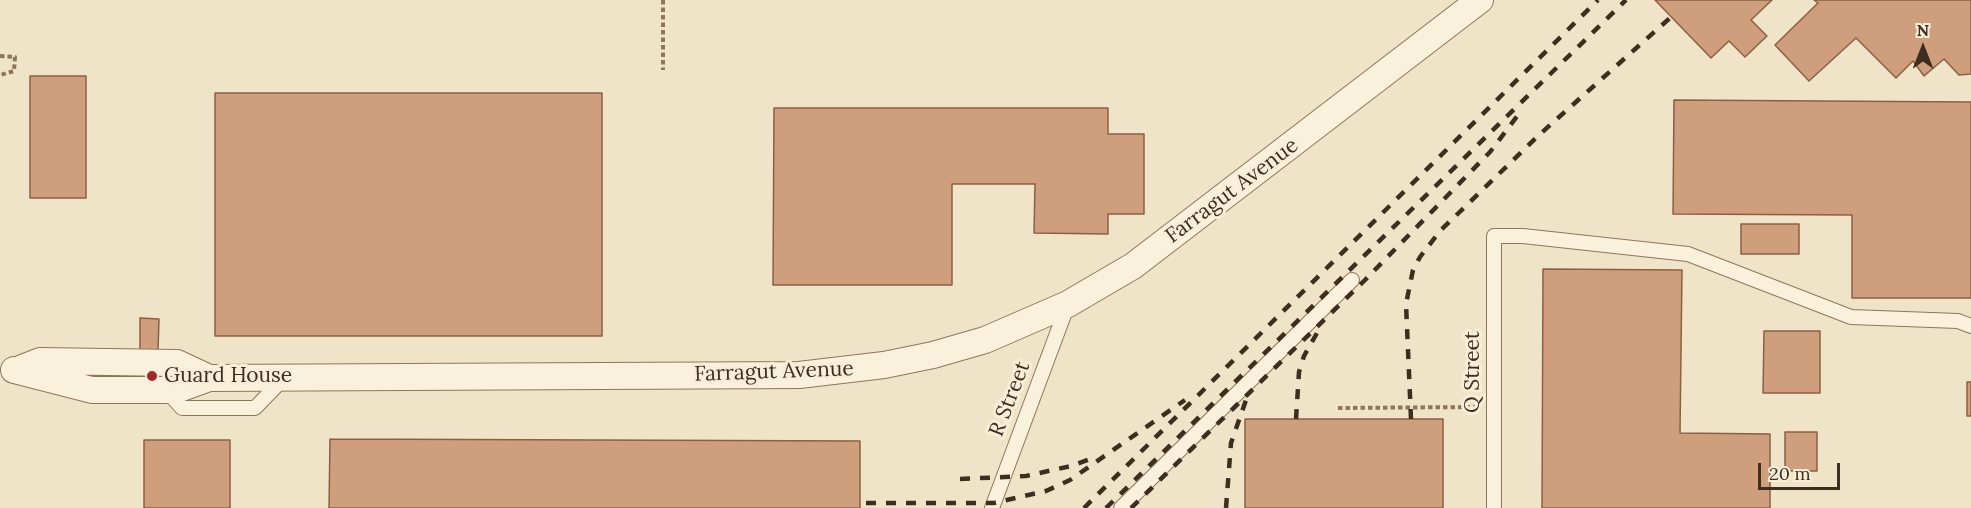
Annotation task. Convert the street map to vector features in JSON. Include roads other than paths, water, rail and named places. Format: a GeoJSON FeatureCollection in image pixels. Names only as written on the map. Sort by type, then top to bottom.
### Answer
{"type":"FeatureCollection","features":[{"type":"Feature","properties":{"kind":"street","name":"Farragut Avenue"},"geometry":{"type":"LineString","coordinates":[[7,371],[92,390],[176,390],[209,378],[788,375],[841,372],[884,366],[978,342],[1068,304],[1123,272],[1183,229],[1480,0]]}},
{"type":"Feature","properties":{"kind":"street","name":"Farragut Avenue"},"geometry":{"type":"LineString","coordinates":[[7,371],[40,361],[177,363],[209,378]]}},
{"type":"Feature","properties":{"kind":"lane","name":"Q Street"},"geometry":{"type":"LineString","coordinates":[[1494,508],[1494,236],[1524,236],[1688,254],[1851,316],[1958,321],[1971,326]]}},
{"type":"Feature","properties":{"kind":"lane"},"geometry":{"type":"LineString","coordinates":[[1120,508],[1353,280]]}},
{"type":"Feature","properties":{"kind":"lane","name":"R Street"},"geometry":{"type":"LineString","coordinates":[[992,508],[1068,304]]}},
{"type":"Feature","properties":{"kind":"lane"},"geometry":{"type":"LineString","coordinates":[[166,390],[182,408],[255,408],[285,378]]}},
{"type":"Feature","properties":{"kind":"railway"},"geometry":{"type":"LineString","coordinates":[[1084,508],[1598,0]]}},
{"type":"Feature","properties":{"kind":"railway"},"geometry":{"type":"LineString","coordinates":[[1106,508],[1626,0]]}},
{"type":"Feature","properties":{"kind":"railway"},"geometry":{"type":"LineString","coordinates":[[1411,419],[1406,304],[1413,270],[1420,257],[1440,231],[1539,135],[1671,17]]}},
{"type":"Feature","properties":{"kind":"railway"},"geometry":{"type":"LineString","coordinates":[[1131,508],[1365,280],[1490,152],[1521,111]]}},
{"type":"Feature","properties":{"kind":"railway"},"geometry":{"type":"LineString","coordinates":[[1296,419],[1299,372],[1304,356],[1317,333]]}},
{"type":"Feature","properties":{"kind":"railway"},"geometry":{"type":"LineString","coordinates":[[866,503],[994,503],[1046,491],[1070,480],[1185,400]]}},
{"type":"Feature","properties":{"kind":"railway"},"geometry":{"type":"LineString","coordinates":[[1226,508],[1231,443],[1246,400]]}},
{"type":"Feature","properties":{"kind":"railway"},"geometry":{"type":"LineString","coordinates":[[960,479],[1026,476],[1071,466],[1096,457]]}},
{"type":"Feature","properties":{"kind":"place","name":"Guard House"},"geometry":{"type":"Point","coordinates":[152,376]}}]}
